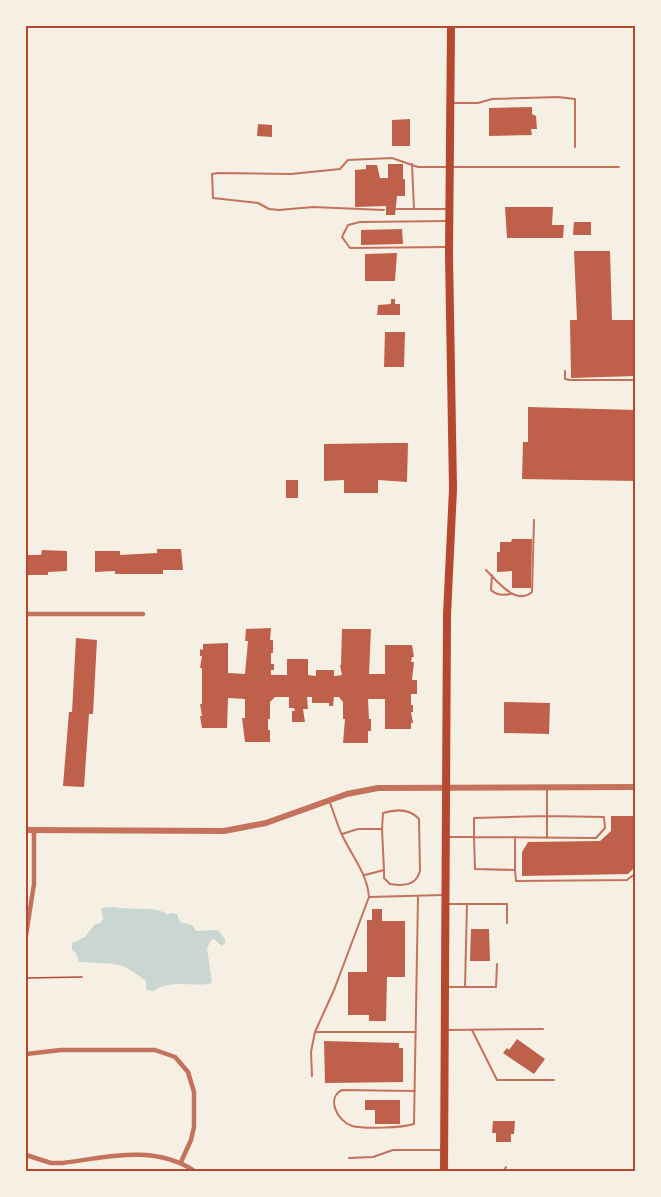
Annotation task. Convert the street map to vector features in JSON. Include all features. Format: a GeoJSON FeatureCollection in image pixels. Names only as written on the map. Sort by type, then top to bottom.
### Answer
{"type":"FeatureCollection","features":[{"type":"Feature","properties":{"kind":"main road"},"geometry":{"type":"LineString","coordinates":[[444,1172],[447,615],[453,489],[449,247],[451,26]]}},
{"type":"Feature","properties":{"kind":"street"},"geometry":{"type":"LineString","coordinates":[[26,614],[143,614]]}},
{"type":"Feature","properties":{"kind":"street"},"geometry":{"type":"LineString","coordinates":[[26,830],[224,831],[266,823],[347,794],[378,788],[636,787]]}},
{"type":"Feature","properties":{"kind":"street"},"geometry":{"type":"LineString","coordinates":[[26,932],[34,884],[34,830]]}},
{"type":"Feature","properties":{"kind":"street"},"geometry":{"type":"LineString","coordinates":[[26,1054],[61,1050],[155,1050],[175,1057],[192,1081],[194,1127],[191,1140],[180,1162]]}},
{"type":"Feature","properties":{"kind":"street"},"geometry":{"type":"LineString","coordinates":[[26,1155],[63,1163],[142,1154],[163,1156],[180,1162],[196,1172]]}},
{"type":"Feature","properties":{"kind":"lane"},"geometry":{"type":"LineString","coordinates":[[451,103],[478,103],[492,99],[514,98],[575,99],[575,147]]}},
{"type":"Feature","properties":{"kind":"lane"},"geometry":{"type":"LineString","coordinates":[[384,210],[313,207],[279,210],[269,209],[258,203],[213,198],[212,174],[307,173],[340,169],[348,160],[392,158],[428,167],[619,166]]}},
{"type":"Feature","properties":{"kind":"lane"},"geometry":{"type":"LineString","coordinates":[[412,164],[414,209]]}},
{"type":"Feature","properties":{"kind":"lane"},"geometry":{"type":"LineString","coordinates":[[396,209],[449,209]]}},
{"type":"Feature","properties":{"kind":"lane"},"geometry":{"type":"LineString","coordinates":[[449,221],[360,222],[348,225],[342,237],[350,248],[449,247]]}},
{"type":"Feature","properties":{"kind":"lane"},"geometry":{"type":"LineString","coordinates":[[565,371],[565,379],[570,380],[636,380]]}},
{"type":"Feature","properties":{"kind":"lane"},"geometry":{"type":"LineString","coordinates":[[492,575],[491,590],[494,593],[524,596],[532,592],[534,520]]}},
{"type":"Feature","properties":{"kind":"lane"},"geometry":{"type":"LineString","coordinates":[[486,570],[512,594]]}},
{"type":"Feature","properties":{"kind":"lane"},"geometry":{"type":"LineString","coordinates":[[547,788],[547,837]]}},
{"type":"Feature","properties":{"kind":"lane"},"geometry":{"type":"LineString","coordinates":[[312,1076],[311,1052],[315,1032],[334,990],[369,897],[368,885],[342,834],[329,800]]}},
{"type":"Feature","properties":{"kind":"lane"},"geometry":{"type":"LineString","coordinates":[[387,811],[408,811],[420,819],[420,871],[413,883],[390,884],[384,878],[382,828],[382,816],[387,811]]}},
{"type":"Feature","properties":{"kind":"lane"},"geometry":{"type":"LineString","coordinates":[[447,837],[474,837],[547,837],[596,838],[605,828],[604,817],[474,818],[474,837],[474,869],[515,870]]}},
{"type":"Feature","properties":{"kind":"lane"},"geometry":{"type":"LineString","coordinates":[[342,834],[382,828]]}},
{"type":"Feature","properties":{"kind":"lane"},"geometry":{"type":"LineString","coordinates":[[515,837],[516,881],[627,880],[636,873]]}},
{"type":"Feature","properties":{"kind":"lane"},"geometry":{"type":"LineString","coordinates":[[364,876],[384,870]]}},
{"type":"Feature","properties":{"kind":"lane"},"geometry":{"type":"LineString","coordinates":[[369,897],[418,896],[467,904],[507,904],[507,923]]}},
{"type":"Feature","properties":{"kind":"lane"},"geometry":{"type":"LineString","coordinates":[[415,1091],[342,1090],[337,1092],[334,1107],[340,1117],[351,1126],[403,1127],[414,1124],[415,1091],[418,896]]}},
{"type":"Feature","properties":{"kind":"lane"},"geometry":{"type":"LineString","coordinates":[[465,987],[467,904]]}},
{"type":"Feature","properties":{"kind":"lane"},"geometry":{"type":"LineString","coordinates":[[445,987],[496,987],[497,964]]}},
{"type":"Feature","properties":{"kind":"lane"},"geometry":{"type":"LineString","coordinates":[[445,1030],[543,1029]]}},
{"type":"Feature","properties":{"kind":"lane"},"geometry":{"type":"LineString","coordinates":[[472,1030],[497,1080],[554,1080]]}},
{"type":"Feature","properties":{"kind":"lane"},"geometry":{"type":"LineString","coordinates":[[315,1032],[416,1032]]}},
{"type":"Feature","properties":{"kind":"lane"},"geometry":{"type":"LineString","coordinates":[[349,1158],[373,1157],[393,1150],[444,1150]]}},
{"type":"Feature","properties":{"kind":"lane"},"geometry":{"type":"LineString","coordinates":[[503,1172],[506,1167]]}},
{"type":"Feature","properties":{"kind":"path"},"geometry":{"type":"LineString","coordinates":[[26,978],[82,977]]}},
{"type":"Feature","properties":{"kind":"shaded area"},"geometry":{"type":"Polygon","coordinates":[[[101,908],[157,910],[168,915],[177,914],[180,922],[192,925],[196,931],[218,930],[225,939],[225,943],[222,946],[212,939],[207,948],[212,983],[175,984],[160,987],[154,991],[146,990],[146,981],[123,966],[79,962],[76,953],[72,950],[72,943],[85,937],[95,924],[101,923],[103,918],[101,908]]]}},
{"type":"Feature","properties":{"kind":"building"},"geometry":{"type":"Polygon","coordinates":[[[532,107],[532,114],[536,116],[537,129],[531,129],[532,135],[489,136],[489,108],[532,107]]]}},
{"type":"Feature","properties":{"kind":"building"},"geometry":{"type":"Polygon","coordinates":[[[410,119],[410,146],[392,146],[392,120],[410,119]]]}},
{"type":"Feature","properties":{"kind":"building"},"geometry":{"type":"Polygon","coordinates":[[[258,124],[272,125],[272,137],[257,136],[258,124]]]}},
{"type":"Feature","properties":{"kind":"building"},"geometry":{"type":"Polygon","coordinates":[[[388,164],[403,164],[405,196],[397,196],[395,215],[386,215],[386,206],[355,207],[355,170],[366,169],[366,165],[377,165],[380,178],[388,178],[388,164]]]}},
{"type":"Feature","properties":{"kind":"building"},"geometry":{"type":"Polygon","coordinates":[[[505,207],[553,207],[552,225],[564,225],[563,238],[507,238],[505,207]]]}},
{"type":"Feature","properties":{"kind":"building"},"geometry":{"type":"Polygon","coordinates":[[[574,222],[591,222],[591,235],[573,235],[574,222]]]}},
{"type":"Feature","properties":{"kind":"building"},"geometry":{"type":"Polygon","coordinates":[[[402,229],[403,244],[361,245],[361,230],[402,229]]]}},
{"type":"Feature","properties":{"kind":"building"},"geometry":{"type":"Polygon","coordinates":[[[574,251],[610,251],[612,320],[636,320],[636,376],[571,378],[570,320],[577,320],[574,251]]]}},
{"type":"Feature","properties":{"kind":"building"},"geometry":{"type":"Polygon","coordinates":[[[397,253],[395,281],[365,281],[365,254],[397,253]]]}},
{"type":"Feature","properties":{"kind":"building"},"geometry":{"type":"Polygon","coordinates":[[[391,299],[395,299],[395,304],[400,304],[400,315],[377,315],[378,305],[391,304],[391,299]]]}},
{"type":"Feature","properties":{"kind":"building"},"geometry":{"type":"Polygon","coordinates":[[[385,332],[405,332],[404,367],[384,367],[385,332]]]}},
{"type":"Feature","properties":{"kind":"building"},"geometry":{"type":"Polygon","coordinates":[[[528,407],[636,410],[636,481],[522,479],[523,442],[528,442],[528,407]]]}},
{"type":"Feature","properties":{"kind":"building"},"geometry":{"type":"Polygon","coordinates":[[[408,443],[407,482],[378,480],[378,493],[344,493],[344,480],[324,481],[324,444],[408,443]]]}},
{"type":"Feature","properties":{"kind":"building"},"geometry":{"type":"Polygon","coordinates":[[[286,480],[298,480],[298,498],[286,498],[286,480]]]}},
{"type":"Feature","properties":{"kind":"building"},"geometry":{"type":"Polygon","coordinates":[[[512,539],[532,539],[531,588],[512,588],[512,571],[497,572],[497,552],[500,552],[500,542],[511,542],[512,539]]]}},
{"type":"Feature","properties":{"kind":"building"},"geometry":{"type":"Polygon","coordinates":[[[157,549],[181,549],[183,570],[163,570],[163,574],[95,572],[95,551],[120,551],[120,555],[157,553],[157,549]]]}},
{"type":"Feature","properties":{"kind":"building"},"geometry":{"type":"Polygon","coordinates":[[[42,550],[67,551],[67,571],[48,572],[48,575],[26,575],[26,555],[41,555],[42,550]]]}},
{"type":"Feature","properties":{"kind":"building"},"geometry":{"type":"Polygon","coordinates":[[[271,628],[270,640],[273,640],[273,653],[271,653],[271,664],[274,664],[274,670],[271,670],[271,675],[287,675],[287,659],[308,659],[308,675],[316,676],[316,670],[334,670],[334,676],[342,675],[340,665],[342,629],[371,629],[369,674],[385,674],[385,645],[412,645],[414,657],[411,662],[414,662],[412,680],[417,680],[417,694],[411,694],[413,723],[411,723],[411,729],[385,729],[385,699],[368,699],[371,731],[368,731],[368,743],[343,743],[345,719],[343,719],[343,702],[339,697],[334,697],[333,706],[329,706],[329,703],[312,703],[312,697],[307,697],[308,709],[303,709],[305,722],[292,722],[292,711],[295,711],[294,708],[289,708],[289,697],[275,697],[270,702],[270,719],[268,719],[270,742],[245,742],[242,718],[245,718],[245,699],[228,698],[227,728],[202,728],[200,704],[202,704],[202,668],[200,668],[202,656],[200,656],[200,649],[203,650],[203,644],[228,643],[228,673],[245,674],[248,641],[245,641],[246,629],[271,628]]]}},
{"type":"Feature","properties":{"kind":"building"},"geometry":{"type":"Polygon","coordinates":[[[76,638],[97,640],[93,714],[89,714],[84,787],[63,786],[69,712],[72,712],[76,638]]]}},
{"type":"Feature","properties":{"kind":"building"},"geometry":{"type":"Polygon","coordinates":[[[504,702],[550,703],[549,734],[504,733],[504,702]]]}},
{"type":"Feature","properties":{"kind":"building"},"geometry":{"type":"Polygon","coordinates":[[[611,816],[636,816],[636,866],[628,874],[522,876],[522,852],[528,842],[600,841],[611,831],[611,816]]]}},
{"type":"Feature","properties":{"kind":"building"},"geometry":{"type":"Polygon","coordinates":[[[372,909],[382,909],[382,921],[405,921],[405,977],[387,977],[386,1021],[369,1021],[369,1015],[348,1015],[348,972],[367,972],[367,920],[372,920],[372,909]]]}},
{"type":"Feature","properties":{"kind":"building"},"geometry":{"type":"Polygon","coordinates":[[[471,929],[489,929],[490,961],[470,961],[471,929]]]}},
{"type":"Feature","properties":{"kind":"building"},"geometry":{"type":"Polygon","coordinates":[[[517,1039],[545,1059],[534,1074],[503,1053],[507,1048],[509,1050],[517,1039]]]}},
{"type":"Feature","properties":{"kind":"building"},"geometry":{"type":"Polygon","coordinates":[[[324,1041],[399,1043],[399,1048],[403,1048],[403,1082],[325,1083],[324,1041]]]}},
{"type":"Feature","properties":{"kind":"building"},"geometry":{"type":"Polygon","coordinates":[[[365,1100],[400,1100],[400,1124],[375,1124],[375,1110],[365,1110],[365,1100]]]}},
{"type":"Feature","properties":{"kind":"building"},"geometry":{"type":"Polygon","coordinates":[[[493,1121],[515,1121],[511,1142],[496,1142],[496,1133],[492,1133],[493,1121]]]}}]}
